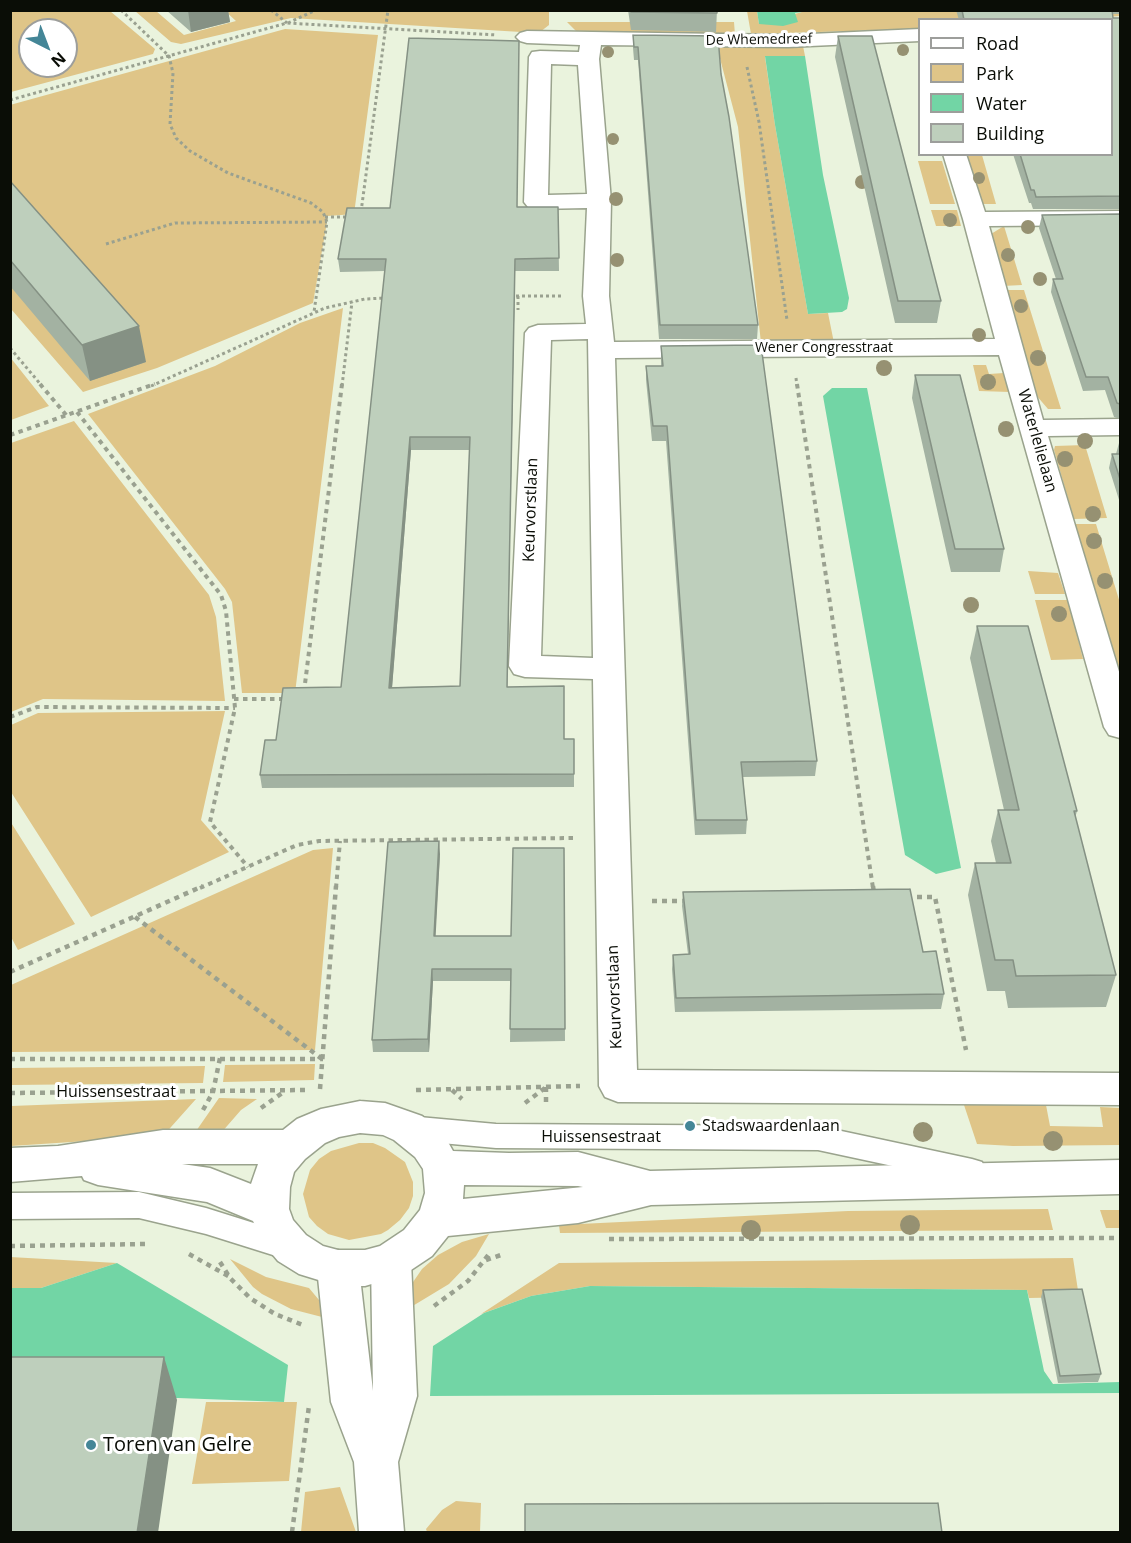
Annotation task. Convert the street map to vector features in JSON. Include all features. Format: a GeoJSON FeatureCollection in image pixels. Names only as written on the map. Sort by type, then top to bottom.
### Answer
{"type":"FeatureCollection","features":[{"type":"Feature","properties":{"kind":"street","name":"De Whemedreef"},"geometry":{"type":"LineString","coordinates":[[527,38],[590,49],[742,41],[918,39]]}},
{"type":"Feature","properties":{"kind":"street","name":"Keurvorstlaan"},"geometry":{"type":"LineString","coordinates":[[590,49],[599,201],[596,296],[601,340],[610,837],[618,1086],[974,1089]]}},
{"type":"Feature","properties":{"kind":"street"},"geometry":{"type":"LineString","coordinates":[[590,49],[540,57],[536,202],[599,201]]}},
{"type":"Feature","properties":{"kind":"street","name":"Waterlelielaan"},"geometry":{"type":"LineString","coordinates":[[955,156],[975,219],[1032,428],[1118,711]]}},
{"type":"Feature","properties":{"kind":"street"},"geometry":{"type":"LineString","coordinates":[[975,219],[1120,218]]}},
{"type":"Feature","properties":{"kind":"street","name":"Keurvorstlaan"},"geometry":{"type":"LineString","coordinates":[[601,340],[538,333],[525,666],[608,669]]}},
{"type":"Feature","properties":{"kind":"street","name":"Wener Congresstraat"},"geometry":{"type":"LineString","coordinates":[[601,340],[791,348],[1010,347]]}},
{"type":"Feature","properties":{"kind":"street"},"geometry":{"type":"LineString","coordinates":[[1032,428],[1120,428]]}},
{"type":"Feature","properties":{"kind":"street"},"geometry":{"type":"LineString","coordinates":[[974,1089],[1120,1089]]}},
{"type":"Feature","properties":{"kind":"street"},"geometry":{"type":"LineString","coordinates":[[360,1117],[385,1119],[408,1128],[429,1145],[442,1167],[445,1193],[437,1219],[418,1243],[391,1261],[365,1268],[338,1268],[313,1262],[292,1248],[277,1230],[269,1209],[270,1187],[277,1166],[291,1146],[311,1131],[334,1121],[360,1117]]}},
{"type":"Feature","properties":{"kind":"street"},"geometry":{"type":"LineString","coordinates":[[10,1166],[58,1163],[163,1147],[291,1146]]}},
{"type":"Feature","properties":{"kind":"street"},"geometry":{"type":"LineString","coordinates":[[58,1163],[210,1185],[269,1209]]}},
{"type":"Feature","properties":{"kind":"street","name":"Huissensestraat"},"geometry":{"type":"LineString","coordinates":[[442,1167],[509,1170],[578,1169],[651,1188]]}},
{"type":"Feature","properties":{"kind":"street","name":"Huissensestraat"},"geometry":{"type":"LineString","coordinates":[[437,1219],[578,1206],[651,1188],[1120,1177]]}},
{"type":"Feature","properties":{"kind":"street"},"geometry":{"type":"LineString","coordinates":[[376,1462],[395,1396],[391,1261]]}},
{"type":"Feature","properties":{"kind":"street"},"geometry":{"type":"LineString","coordinates":[[338,1268],[353,1402],[376,1462],[381,1533]]}},
{"type":"Feature","properties":{"kind":"lane","name":"Huissensestraat"},"geometry":{"type":"LineString","coordinates":[[408,1128],[496,1136],[818,1138],[1006,1178]]}},
{"type":"Feature","properties":{"kind":"lane"},"geometry":{"type":"LineString","coordinates":[[10,1206],[139,1205],[206,1221],[292,1248]]}},
{"type":"Feature","properties":{"kind":"path"},"geometry":{"type":"LineString","coordinates":[[121,10],[169,56],[173,73],[170,124],[177,138],[190,151],[228,173],[311,203],[323,212],[327,222],[314,313]]}},
{"type":"Feature","properties":{"kind":"path"},"geometry":{"type":"LineString","coordinates":[[272,10],[287,23],[527,38]]}},
{"type":"Feature","properties":{"kind":"path"},"geometry":{"type":"LineString","coordinates":[[10,100],[287,23],[316,10]]}},
{"type":"Feature","properties":{"kind":"path"},"geometry":{"type":"LineString","coordinates":[[360,217],[388,10]]}},
{"type":"Feature","properties":{"kind":"path"},"geometry":{"type":"LineString","coordinates":[[742,41],[737,53],[748,69],[759,122],[791,348],[875,896],[863,897]]}},
{"type":"Feature","properties":{"kind":"path"},"geometry":{"type":"LineString","coordinates":[[325,217],[349,217]]}},
{"type":"Feature","properties":{"kind":"path"},"geometry":{"type":"LineString","coordinates":[[106,244],[175,223],[327,222]]}},
{"type":"Feature","properties":{"kind":"path"},"geometry":{"type":"LineString","coordinates":[[507,296],[596,296]]}},
{"type":"Feature","properties":{"kind":"path"},"geometry":{"type":"LineString","coordinates":[[10,435],[164,381],[314,313],[352,302],[395,297]]}},
{"type":"Feature","properties":{"kind":"path"},"geometry":{"type":"LineString","coordinates":[[304,698],[352,302]]}},
{"type":"Feature","properties":{"kind":"path"},"geometry":{"type":"LineString","coordinates":[[10,348],[67,416]]}},
{"type":"Feature","properties":{"kind":"path"},"geometry":{"type":"LineString","coordinates":[[77,412],[221,596],[226,611],[235,708],[210,822],[248,867]]}},
{"type":"Feature","properties":{"kind":"path"},"geometry":{"type":"LineString","coordinates":[[234,699],[292,699]]}},
{"type":"Feature","properties":{"kind":"path"},"geometry":{"type":"LineString","coordinates":[[10,717],[37,706],[235,708]]}},
{"type":"Feature","properties":{"kind":"path"},"geometry":{"type":"LineString","coordinates":[[10,972],[297,845],[340,842],[610,837]]}},
{"type":"Feature","properties":{"kind":"path"},"geometry":{"type":"LineString","coordinates":[[320,1089],[340,842]]}},
{"type":"Feature","properties":{"kind":"path"},"geometry":{"type":"LineString","coordinates":[[899,897],[935,897],[974,1089]]}},
{"type":"Feature","properties":{"kind":"path"},"geometry":{"type":"LineString","coordinates":[[612,902],[696,900]]}},
{"type":"Feature","properties":{"kind":"path"},"geometry":{"type":"LineString","coordinates":[[134,916],[323,1059]]}},
{"type":"Feature","properties":{"kind":"path"},"geometry":{"type":"LineString","coordinates":[[10,1059],[323,1059]]}},
{"type":"Feature","properties":{"kind":"path"},"geometry":{"type":"LineString","coordinates":[[408,1090],[546,1087]]}},
{"type":"Feature","properties":{"kind":"path","name":"Huissensestraat"},"geometry":{"type":"LineString","coordinates":[[10,1093],[331,1089]]}},
{"type":"Feature","properties":{"kind":"path"},"geometry":{"type":"LineString","coordinates":[[601,1239],[1120,1238]]}},
{"type":"Feature","properties":{"kind":"path"},"geometry":{"type":"LineString","coordinates":[[10,1246],[135,1243],[159,1246]]}},
{"type":"Feature","properties":{"kind":"path"},"geometry":{"type":"LineString","coordinates":[[180,1248],[230,1278]]}},
{"type":"Feature","properties":{"kind":"path"},"geometry":{"type":"LineString","coordinates":[[485,1261],[515,1251]]}},
{"type":"Feature","properties":{"kind":"green space"},"geometry":{"type":"Polygon","coordinates":[[[11,10],[110,11],[155,49],[153,54],[78,74],[78,18],[18,18],[18,78],[63,78],[11,92],[11,10]]]}},
{"type":"Feature","properties":{"kind":"green space"},"geometry":{"type":"Polygon","coordinates":[[[224,10],[549,10],[549,25],[540,32],[521,32],[291,18],[181,44],[171,42],[135,11],[156,11],[184,35],[236,21],[224,10]]]}},
{"type":"Feature","properties":{"kind":"green space"},"geometry":{"type":"Polygon","coordinates":[[[809,10],[1120,10],[1120,16],[1094,18],[918,18],[918,29],[751,34],[747,11],[757,11],[759,24],[809,10]]]}},
{"type":"Feature","properties":{"kind":"green space"},"geometry":{"type":"Polygon","coordinates":[[[567,22],[734,22],[735,35],[577,32],[567,22]]]}},
{"type":"Feature","properties":{"kind":"green space"},"geometry":{"type":"Polygon","coordinates":[[[285,29],[378,35],[354,214],[328,216],[313,303],[157,368],[83,392],[11,309],[10,105],[285,29]]]}},
{"type":"Feature","properties":{"kind":"green space"},"geometry":{"type":"Polygon","coordinates":[[[803,46],[805,56],[765,57],[808,314],[828,313],[834,343],[761,343],[738,127],[717,47],[803,46]]]}},
{"type":"Feature","properties":{"kind":"green space"},"geometry":{"type":"Polygon","coordinates":[[[964,156],[982,156],[996,204],[981,204],[964,156]]]}},
{"type":"Feature","properties":{"kind":"green space"},"geometry":{"type":"Polygon","coordinates":[[[918,161],[942,161],[955,204],[930,204],[918,161]]]}},
{"type":"Feature","properties":{"kind":"green space"},"geometry":{"type":"Polygon","coordinates":[[[931,210],[957,210],[961,226],[936,226],[931,210]]]}},
{"type":"Feature","properties":{"kind":"green space"},"geometry":{"type":"Polygon","coordinates":[[[1004,226],[1022,285],[1003,286],[991,234],[1004,226]]]}},
{"type":"Feature","properties":{"kind":"green space"},"geometry":{"type":"Polygon","coordinates":[[[1004,290],[1024,290],[1061,409],[1048,409],[1036,395],[1004,290]]]}},
{"type":"Feature","properties":{"kind":"green space"},"geometry":{"type":"Polygon","coordinates":[[[343,308],[295,693],[242,693],[232,602],[225,589],[88,414],[215,366],[300,323],[343,308]]]}},
{"type":"Feature","properties":{"kind":"green space"},"geometry":{"type":"Polygon","coordinates":[[[10,357],[49,406],[11,420],[10,420],[10,357]]]}},
{"type":"Feature","properties":{"kind":"green space"},"geometry":{"type":"Polygon","coordinates":[[[973,365],[986,365],[989,374],[1004,373],[1010,392],[979,391],[973,365]]]}},
{"type":"Feature","properties":{"kind":"green space"},"geometry":{"type":"Polygon","coordinates":[[[74,421],[209,595],[216,617],[225,701],[43,699],[11,712],[11,443],[74,421]]]}},
{"type":"Feature","properties":{"kind":"green space"},"geometry":{"type":"Polygon","coordinates":[[[1085,445],[1107,518],[1074,519],[1054,450],[1055,446],[1085,445]]]}},
{"type":"Feature","properties":{"kind":"green space"},"geometry":{"type":"Polygon","coordinates":[[[1075,524],[1096,524],[1120,603],[1120,675],[1075,524]]]}},
{"type":"Feature","properties":{"kind":"green space"},"geometry":{"type":"Polygon","coordinates":[[[1028,571],[1058,573],[1065,594],[1035,594],[1028,571]]]}},
{"type":"Feature","properties":{"kind":"green space"},"geometry":{"type":"Polygon","coordinates":[[[1035,600],[1068,600],[1083,659],[1051,660],[1035,600]]]}},
{"type":"Feature","properties":{"kind":"green space"},"geometry":{"type":"Polygon","coordinates":[[[225,711],[201,820],[229,852],[91,917],[11,792],[11,725],[38,713],[225,711]]]}},
{"type":"Feature","properties":{"kind":"green space"},"geometry":{"type":"Polygon","coordinates":[[[10,821],[75,924],[18,950],[11,937],[10,821]]]}},
{"type":"Feature","properties":{"kind":"green space"},"geometry":{"type":"Polygon","coordinates":[[[333,848],[315,1050],[11,1052],[11,985],[313,850],[333,848]]]}},
{"type":"Feature","properties":{"kind":"green space"},"geometry":{"type":"Polygon","coordinates":[[[315,1064],[314,1080],[223,1082],[225,1065],[315,1064]]]}},
{"type":"Feature","properties":{"kind":"green space"},"geometry":{"type":"Polygon","coordinates":[[[205,1066],[203,1083],[11,1085],[11,1068],[205,1066]]]}},
{"type":"Feature","properties":{"kind":"green space"},"geometry":{"type":"Polygon","coordinates":[[[219,1098],[257,1099],[241,1110],[221,1133],[194,1134],[219,1098]]]}},
{"type":"Feature","properties":{"kind":"green space"},"geometry":{"type":"Polygon","coordinates":[[[196,1099],[163,1136],[11,1146],[11,1106],[196,1099]]]}},
{"type":"Feature","properties":{"kind":"green space"},"geometry":{"type":"Polygon","coordinates":[[[964,1105],[1046,1105],[1050,1126],[1103,1127],[1100,1107],[1120,1108],[1120,1145],[977,1144],[964,1105]]]}},
{"type":"Feature","properties":{"kind":"green space"},"geometry":{"type":"Polygon","coordinates":[[[359,1143],[373,1143],[385,1148],[405,1162],[413,1182],[413,1196],[409,1208],[388,1230],[381,1234],[349,1240],[328,1234],[317,1226],[309,1217],[303,1194],[310,1170],[319,1159],[331,1151],[359,1143]]]}},
{"type":"Feature","properties":{"kind":"green space"},"geometry":{"type":"Polygon","coordinates":[[[1048,1209],[1053,1230],[560,1233],[559,1225],[848,1211],[1048,1209]]]}},
{"type":"Feature","properties":{"kind":"green space"},"geometry":{"type":"Polygon","coordinates":[[[1100,1210],[1120,1210],[1120,1228],[1106,1228],[1100,1210]]]}},
{"type":"Feature","properties":{"kind":"green space"},"geometry":{"type":"Polygon","coordinates":[[[489,1234],[476,1256],[449,1284],[411,1307],[411,1285],[422,1269],[438,1255],[462,1242],[489,1234]]]}},
{"type":"Feature","properties":{"kind":"green space"},"geometry":{"type":"Polygon","coordinates":[[[10,1257],[117,1263],[41,1288],[11,1288],[10,1257]]]}},
{"type":"Feature","properties":{"kind":"green space"},"geometry":{"type":"Polygon","coordinates":[[[1073,1258],[1079,1297],[1029,1298],[1027,1290],[590,1286],[531,1296],[481,1314],[559,1263],[1073,1258]]]}},
{"type":"Feature","properties":{"kind":"green space"},"geometry":{"type":"Polygon","coordinates":[[[230,1259],[266,1277],[309,1288],[319,1300],[325,1312],[324,1316],[291,1309],[262,1294],[253,1287],[230,1259]]]}},
{"type":"Feature","properties":{"kind":"green space"},"geometry":{"type":"Polygon","coordinates":[[[206,1402],[297,1402],[289,1481],[192,1484],[206,1402]]]}},
{"type":"Feature","properties":{"kind":"green space"},"geometry":{"type":"Polygon","coordinates":[[[340,1487],[356,1532],[301,1532],[305,1492],[340,1487]]]}},
{"type":"Feature","properties":{"kind":"green space"},"geometry":{"type":"Polygon","coordinates":[[[456,1501],[481,1503],[480,1532],[427,1532],[426,1529],[442,1510],[456,1501]]]}},
{"type":"Feature","properties":{"kind":"water"},"geometry":{"type":"Polygon","coordinates":[[[757,10],[809,11],[795,13],[798,22],[783,26],[759,24],[757,10]]]}},
{"type":"Feature","properties":{"kind":"water"},"geometry":{"type":"Polygon","coordinates":[[[765,56],[805,56],[823,175],[849,298],[847,309],[842,312],[808,314],[765,56]]]}},
{"type":"Feature","properties":{"kind":"water"},"geometry":{"type":"Polygon","coordinates":[[[832,388],[867,388],[961,868],[936,874],[905,855],[823,396],[832,388]]]}},
{"type":"Feature","properties":{"kind":"water"},"geometry":{"type":"Polygon","coordinates":[[[117,1263],[288,1365],[284,1402],[178,1398],[11,1397],[11,1288],[41,1288],[117,1263]]]}},
{"type":"Feature","properties":{"kind":"water"},"geometry":{"type":"Polygon","coordinates":[[[590,1286],[1027,1290],[1044,1371],[1053,1384],[1120,1382],[1120,1393],[430,1396],[433,1346],[484,1313],[531,1296],[590,1286]]]}},
{"type":"Feature","properties":{"kind":"building"},"geometry":{"type":"Polygon","coordinates":[[[631,10],[717,10],[717,13],[631,12],[631,10]]]}},
{"type":"Feature","properties":{"kind":"building"},"geometry":{"type":"Polygon","coordinates":[[[962,10],[1112,10],[1113,18],[964,18],[962,10]]]}},
{"type":"Feature","properties":{"kind":"building"},"geometry":{"type":"Polygon","coordinates":[[[1113,18],[1120,18],[1120,196],[1036,197],[1034,190],[1031,190],[1021,156],[1113,156],[1113,18]]]}},
{"type":"Feature","properties":{"kind":"building"},"geometry":{"type":"Polygon","coordinates":[[[633,35],[718,36],[721,74],[758,325],[660,325],[638,47],[634,47],[633,35]]]}},
{"type":"Feature","properties":{"kind":"building"},"geometry":{"type":"Polygon","coordinates":[[[838,36],[872,36],[941,301],[898,301],[838,36]]]}},
{"type":"Feature","properties":{"kind":"building"},"geometry":{"type":"Polygon","coordinates":[[[409,38],[519,41],[517,207],[558,207],[559,258],[515,259],[507,687],[564,686],[564,739],[574,739],[574,774],[260,775],[265,740],[276,740],[283,688],[341,687],[386,259],[338,259],[347,208],[390,208],[409,38]],[[410,437],[389,688],[460,686],[470,437],[410,437]]]}},
{"type":"Feature","properties":{"kind":"building"},"geometry":{"type":"Polygon","coordinates":[[[10,181],[139,326],[82,345],[10,260],[10,181]]]}},
{"type":"Feature","properties":{"kind":"building"},"geometry":{"type":"Polygon","coordinates":[[[1120,214],[1120,404],[1117,403],[1108,377],[1086,377],[1053,279],[1063,279],[1042,215],[1120,214]]]}},
{"type":"Feature","properties":{"kind":"building"},"geometry":{"type":"Polygon","coordinates":[[[761,345],[817,761],[741,762],[747,820],[696,820],[667,426],[653,426],[646,366],[663,366],[661,346],[761,345]]]}},
{"type":"Feature","properties":{"kind":"building"},"geometry":{"type":"Polygon","coordinates":[[[915,375],[960,375],[1004,549],[955,549],[915,375]]]}},
{"type":"Feature","properties":{"kind":"building"},"geometry":{"type":"Polygon","coordinates":[[[1112,454],[1120,454],[1120,479],[1112,454]]]}},
{"type":"Feature","properties":{"kind":"building"},"geometry":{"type":"Polygon","coordinates":[[[977,626],[1028,626],[1077,811],[1074,811],[1116,975],[1016,976],[1013,960],[995,960],[975,863],[1011,863],[998,810],[1019,810],[977,626]]]}},
{"type":"Feature","properties":{"kind":"building"},"geometry":{"type":"Polygon","coordinates":[[[439,841],[434,936],[511,936],[513,848],[564,848],[565,1029],[510,1029],[511,969],[432,969],[428,1039],[372,1040],[388,842],[439,841]]]}},
{"type":"Feature","properties":{"kind":"building"},"geometry":{"type":"Polygon","coordinates":[[[910,889],[923,952],[936,951],[944,994],[676,998],[673,955],[690,954],[683,892],[910,889]]]}},
{"type":"Feature","properties":{"kind":"building"},"geometry":{"type":"Polygon","coordinates":[[[1082,1289],[1101,1374],[1060,1376],[1043,1290],[1082,1289]]]}},
{"type":"Feature","properties":{"kind":"building","name":"Toren van Gelre"},"geometry":{"type":"Polygon","coordinates":[[[10,1357],[164,1357],[137,1533],[10,1533],[10,1357]]]}},
{"type":"Feature","properties":{"kind":"building"},"geometry":{"type":"Polygon","coordinates":[[[938,1503],[942,1533],[525,1533],[525,1504],[938,1503]]]}},
{"type":"Feature","properties":{"kind":"place","name":"Stadswaardenlaan"},"geometry":{"type":"Point","coordinates":[690,1126]}},
{"type":"Feature","properties":{"kind":"place","name":"Toren van Gelre"},"geometry":{"type":"Point","coordinates":[91,1445]}}]}
